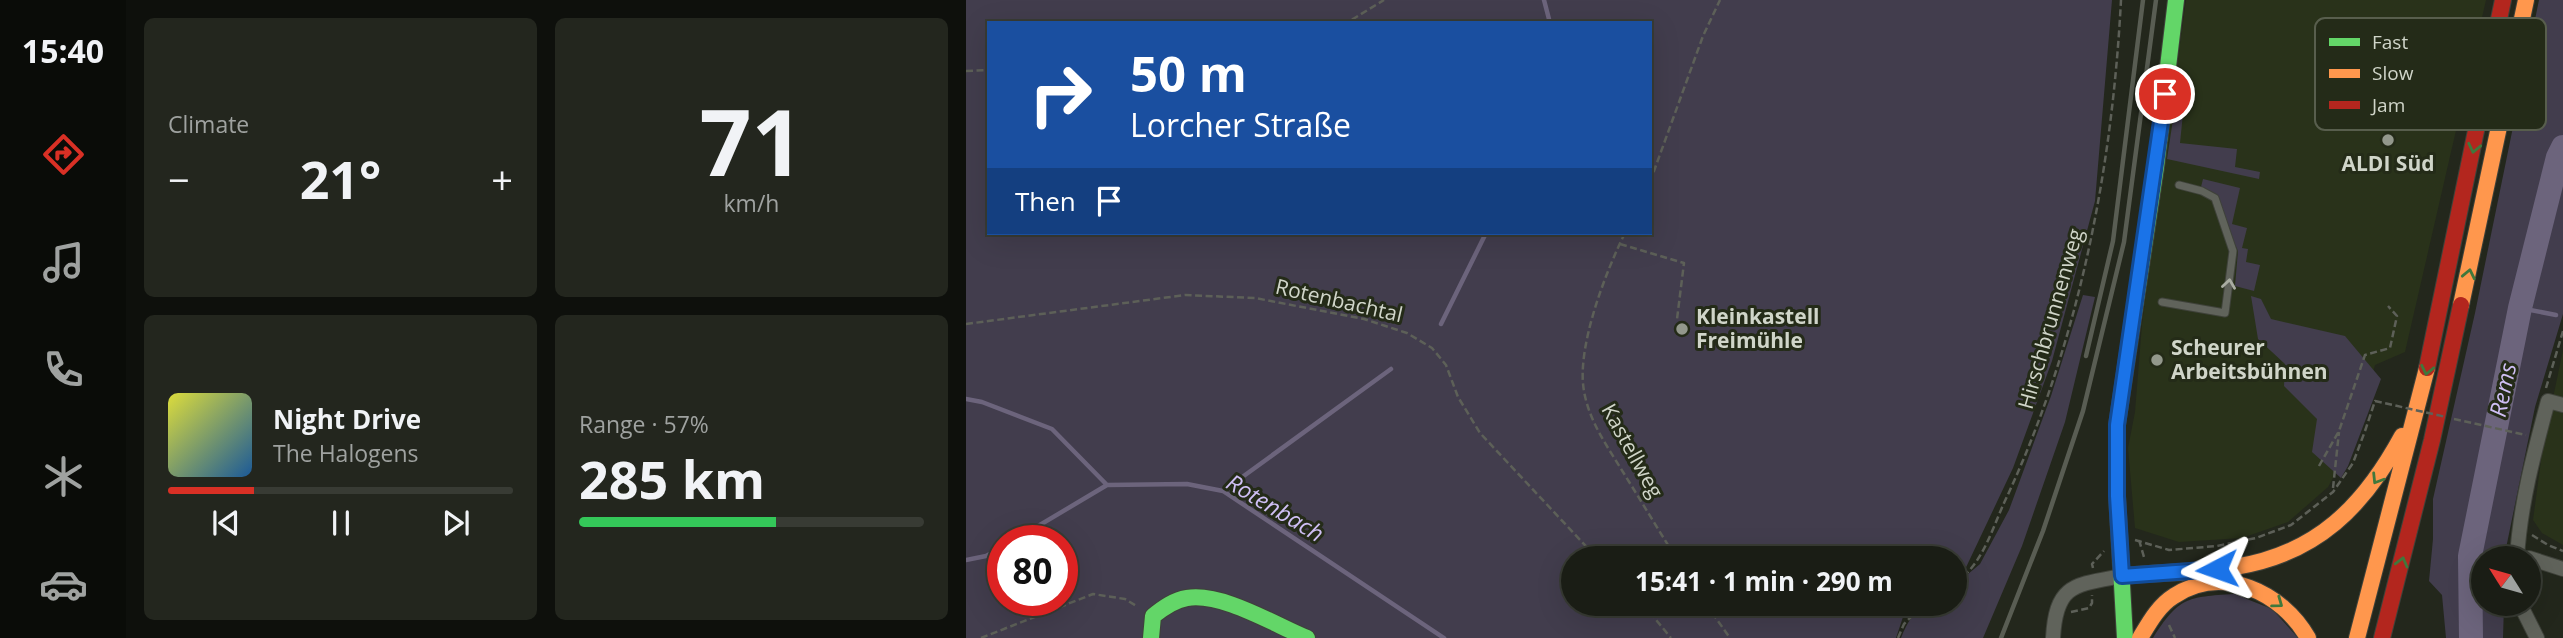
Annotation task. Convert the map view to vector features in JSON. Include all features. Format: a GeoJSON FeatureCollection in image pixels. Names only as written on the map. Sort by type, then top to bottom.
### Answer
{"type":"FeatureCollection","features":[{"type":"Feature","properties":{"kind":"main road"},"geometry":{"type":"LineString","coordinates":[[2125,638],[2117,425],[2156,167],[2176,0]]}},
{"type":"Feature","properties":{"kind":"main road"},"geometry":{"type":"LineString","coordinates":[[2499,18],[2503,0]]}},
{"type":"Feature","properties":{"kind":"main road"},"geometry":{"type":"LineString","coordinates":[[2522,18],[2526,0]]}},
{"type":"Feature","properties":{"kind":"main road"},"geometry":{"type":"LineString","coordinates":[[2357,638],[2421,397],[2476,130]]}},
{"type":"Feature","properties":{"kind":"main road"},"geometry":{"type":"LineString","coordinates":[[2382,638],[2432,440],[2498,130]]}},
{"type":"Feature","properties":{"kind":"main road"},"geometry":{"type":"LineString","coordinates":[[2122,576],[2252,564],[2285,553],[2315,538],[2347,515],[2371,490],[2421,397]]}},
{"type":"Feature","properties":{"kind":"main road"},"geometry":{"type":"LineString","coordinates":[[2122,576],[2141,587],[2190,587],[2223,583],[2256,590],[2285,607],[2308,638]]}},
{"type":"Feature","properties":{"kind":"main road"},"geometry":{"type":"LineString","coordinates":[[2140,638],[2167,601],[2190,587]]}},
{"type":"Feature","properties":{"kind":"main road"},"geometry":{"type":"LineString","coordinates":[[1151,638],[1153,616],[1167,603],[1192,597],[1220,601],[1307,638]]}},
{"type":"Feature","properties":{"kind":"street"},"geometry":{"type":"LineString","coordinates":[[2522,546],[2519,527],[2548,401],[2563,405]]}},
{"type":"Feature","properties":{"kind":"street"},"geometry":{"type":"LineString","coordinates":[[2541,562],[2563,569]]}},
{"type":"Feature","properties":{"kind":"street"},"geometry":{"type":"LineString","coordinates":[[2053,638],[2055,612],[2061,600],[2076,587],[2122,576]]}},
{"type":"Feature","properties":{"kind":"street"},"geometry":{"type":"LineString","coordinates":[[2526,616],[2537,638]]}},
{"type":"Feature","properties":{"kind":"lane"},"geometry":{"type":"LineString","coordinates":[[2162,302],[2225,313],[2233,251],[2215,198],[2202,191],[2179,186]]}},
{"type":"Feature","properties":{"kind":"path"},"geometry":{"type":"LineString","coordinates":[[1348,21],[1384,0]]}},
{"type":"Feature","properties":{"kind":"path"},"geometry":{"type":"LineString","coordinates":[[1652,176],[1703,36],[1720,0]]}},
{"type":"Feature","properties":{"kind":"path","name":"Hirschbrunnenweg"},"geometry":{"type":"LineString","coordinates":[[1967,574],[1977,562],[2020,471],[2051,386],[2083,281],[2099,200],[2118,59],[2122,0]]}},
{"type":"Feature","properties":{"kind":"path"},"geometry":{"type":"LineString","coordinates":[[966,71],[987,70]]}},
{"type":"Feature","properties":{"kind":"path","name":"Kastellweg"},"geometry":{"type":"LineString","coordinates":[[1624,235],[1592,318],[1585,351],[1583,389],[1595,426],[1669,546]]}},
{"type":"Feature","properties":{"kind":"path"},"geometry":{"type":"LineString","coordinates":[[1620,244],[1684,263],[1677,319]]}},
{"type":"Feature","properties":{"kind":"path","name":"Rotenbachtal"},"geometry":{"type":"LineString","coordinates":[[966,324],[1185,295],[1255,298],[1364,319],[1407,333],[1432,348],[1446,365],[1458,397],[1480,433],[1586,546]]}},
{"type":"Feature","properties":{"kind":"path"},"geometry":{"type":"LineString","coordinates":[[2319,466],[2339,431],[2365,355],[2390,348],[2397,316],[2388,306]]}},
{"type":"Feature","properties":{"kind":"path"},"geometry":{"type":"LineString","coordinates":[[2551,371],[2563,331]]}},
{"type":"Feature","properties":{"kind":"path"},"geometry":{"type":"LineString","coordinates":[[2063,616],[2068,612],[2089,607],[2092,603],[2092,564],[2101,556],[2104,544],[2139,540],[2169,550],[2217,546],[2256,538],[2291,525],[2333,492],[2353,463],[2375,401],[2526,435]]}},
{"type":"Feature","properties":{"kind":"path"},"geometry":{"type":"LineString","coordinates":[[2333,492],[2339,431]]}},
{"type":"Feature","properties":{"kind":"path"},"geometry":{"type":"LineString","coordinates":[[2519,527],[2547,545],[2563,551]]}},
{"type":"Feature","properties":{"kind":"path"},"geometry":{"type":"LineString","coordinates":[[981,638],[1093,594],[1125,600],[1153,616]]}},
{"type":"Feature","properties":{"kind":"path"},"geometry":{"type":"LineString","coordinates":[[1653,616],[1671,638]]}},
{"type":"Feature","properties":{"kind":"path"},"geometry":{"type":"LineString","coordinates":[[1714,616],[1730,638]]}},
{"type":"Feature","properties":{"kind":"path"},"geometry":{"type":"LineString","coordinates":[[1898,638],[1904,624],[1912,616]]}},
{"type":"Feature","properties":{"kind":"shaded area"},"geometry":{"type":"Polygon","coordinates":[[[966,0],[2112,0],[2095,201],[2052,361],[2013,468],[1967,565],[1967,546],[1561,546],[1561,616],[1903,617],[1896,638],[966,638],[966,0]]]}},
{"type":"Feature","properties":{"kind":"shaded area"},"geometry":{"type":"Polygon","coordinates":[[[2186,0],[2486,0],[2482,18],[2315,18],[2315,130],[2456,130],[2405,352],[2375,365],[2353,442],[2328,487],[2288,522],[2242,538],[2179,542],[2135,528],[2128,448],[2135,412],[2142,324],[2186,0]]]}},
{"type":"Feature","properties":{"kind":"shaded area"},"geometry":{"type":"Polygon","coordinates":[[[2539,0],[2563,0],[2563,314],[2535,407],[2506,546],[2471,546],[2471,616],[2504,616],[2503,638],[2446,638],[2442,595],[2429,581],[2433,499],[2512,130],[2546,130],[2546,18],[2535,18],[2539,0]]]}},
{"type":"Feature","properties":{"kind":"shaded area"},"geometry":{"type":"Polygon","coordinates":[[[2177,93],[2185,94],[2180,143],[2237,149],[2235,167],[2260,172],[2259,179],[2167,159],[2177,93]]]}},
{"type":"Feature","properties":{"kind":"shaded area"},"geometry":{"type":"Polygon","coordinates":[[[2203,179],[2240,188],[2232,224],[2247,228],[2242,248],[2248,249],[2246,262],[2260,265],[2254,291],[2235,286],[2238,251],[2217,196],[2201,187],[2203,179]]]}},
{"type":"Feature","properties":{"kind":"shaded area"},"geometry":{"type":"Polygon","coordinates":[[[2083,295],[2095,297],[2065,422],[2022,546],[1983,638],[1901,638],[1912,616],[1967,616],[1967,575],[1980,564],[2009,510],[2051,396],[2083,295]]]}},
{"type":"Feature","properties":{"kind":"shaded area"},"geometry":{"type":"Polygon","coordinates":[[[2251,296],[2261,299],[2271,319],[2345,336],[2381,379],[2341,478],[2312,452],[2317,419],[2284,386],[2285,364],[2258,339],[2251,296]]]}},
{"type":"Feature","properties":{"kind":"shaded area"},"geometry":{"type":"Polygon","coordinates":[[[2563,350],[2563,545],[2542,533],[2533,520],[2543,446],[2563,350]]]}},
{"type":"Feature","properties":{"kind":"shaded area"},"geometry":{"type":"Polygon","coordinates":[[[2234,594],[2272,609],[2298,638],[2153,638],[2170,614],[2186,602],[2205,596],[2234,594]]]}},
{"type":"Feature","properties":{"kind":"waterway"},"geometry":{"type":"LineString","coordinates":[[1544,0],[1549,21]]}},
{"type":"Feature","properties":{"kind":"waterway","name":"Rems"},"geometry":{"type":"LineString","coordinates":[[2471,638],[2470,556],[2520,308],[2558,157],[2563,147]]}},
{"type":"Feature","properties":{"kind":"waterway"},"geometry":{"type":"LineString","coordinates":[[1441,324],[1485,235]]}},
{"type":"Feature","properties":{"kind":"waterway"},"geometry":{"type":"LineString","coordinates":[[2520,308],[2556,315]]}},
{"type":"Feature","properties":{"kind":"waterway"},"geometry":{"type":"LineString","coordinates":[[1223,491],[1391,369]]}},
{"type":"Feature","properties":{"kind":"waterway","name":"Rotenbach"},"geometry":{"type":"LineString","coordinates":[[966,399],[982,402],[1052,429],[1107,485],[1187,484],[1223,491],[1444,638]]}},
{"type":"Feature","properties":{"kind":"waterway"},"geometry":{"type":"LineString","coordinates":[[1040,525],[1107,485]]}},
{"type":"Feature","properties":{"kind":"waterway"},"geometry":{"type":"LineString","coordinates":[[966,560],[987,555]]}},
{"type":"Feature","properties":{"kind":"railway"},"geometry":{"type":"LineString","coordinates":[[2086,356],[2113,241],[2143,0]]}},
{"type":"Feature","properties":{"kind":"railway"},"geometry":{"type":"LineString","coordinates":[[2001,638],[2043,531],[2083,411],[2124,242],[2156,0]]}},
{"type":"Feature","properties":{"kind":"traffic: fast"},"geometry":{"type":"LineString","coordinates":[[2125,638],[2117,496],[2117,425],[2156,167],[2176,0]]}},
{"type":"Feature","properties":{"kind":"traffic: fast"},"geometry":{"type":"LineString","coordinates":[[1151,638],[1153,616],[1178,601],[1201,597],[1248,611],[1307,638]]}},
{"type":"Feature","properties":{"kind":"traffic: slow"},"geometry":{"type":"LineString","coordinates":[[2522,18],[2526,0]]}},
{"type":"Feature","properties":{"kind":"traffic: slow"},"geometry":{"type":"LineString","coordinates":[[2461,305],[2498,130]]}},
{"type":"Feature","properties":{"kind":"traffic: slow"},"geometry":{"type":"LineString","coordinates":[[2357,638],[2427,368]]}},
{"type":"Feature","properties":{"kind":"traffic: slow"},"geometry":{"type":"LineString","coordinates":[[2122,576],[2235,567],[2264,561],[2290,551],[2335,523],[2354,505],[2402,436]]}},
{"type":"Feature","properties":{"kind":"traffic: slow"},"geometry":{"type":"LineString","coordinates":[[2140,638],[2154,615],[2168,600],[2192,587],[2212,583],[2231,583],[2267,596],[2297,622],[2308,638]]}},
{"type":"Feature","properties":{"kind":"traffic: jam"},"geometry":{"type":"LineString","coordinates":[[2499,18],[2503,0]]}},
{"type":"Feature","properties":{"kind":"traffic: jam"},"geometry":{"type":"LineString","coordinates":[[2427,368],[2476,130]]}},
{"type":"Feature","properties":{"kind":"traffic: jam"},"geometry":{"type":"LineString","coordinates":[[2382,638],[2432,440],[2461,305]]}},
{"type":"Feature","properties":{"kind":"place","name":"ALDI Süd"},"geometry":{"type":"Point","coordinates":[2388,140]}},
{"type":"Feature","properties":{"kind":"place","name":"Kleinkastell Freimühle"},"geometry":{"type":"Point","coordinates":[1682,329]}},
{"type":"Feature","properties":{"kind":"place","name":"Scheurer Arbeitsbühnen"},"geometry":{"type":"Point","coordinates":[2157,360]}},
{"type":"Feature","properties":{"kind":"route"},"geometry":{"type":"LineString","coordinates":[[2165,94],[2117,425],[2117,496],[2122,576],[2217,569]]}}]}
